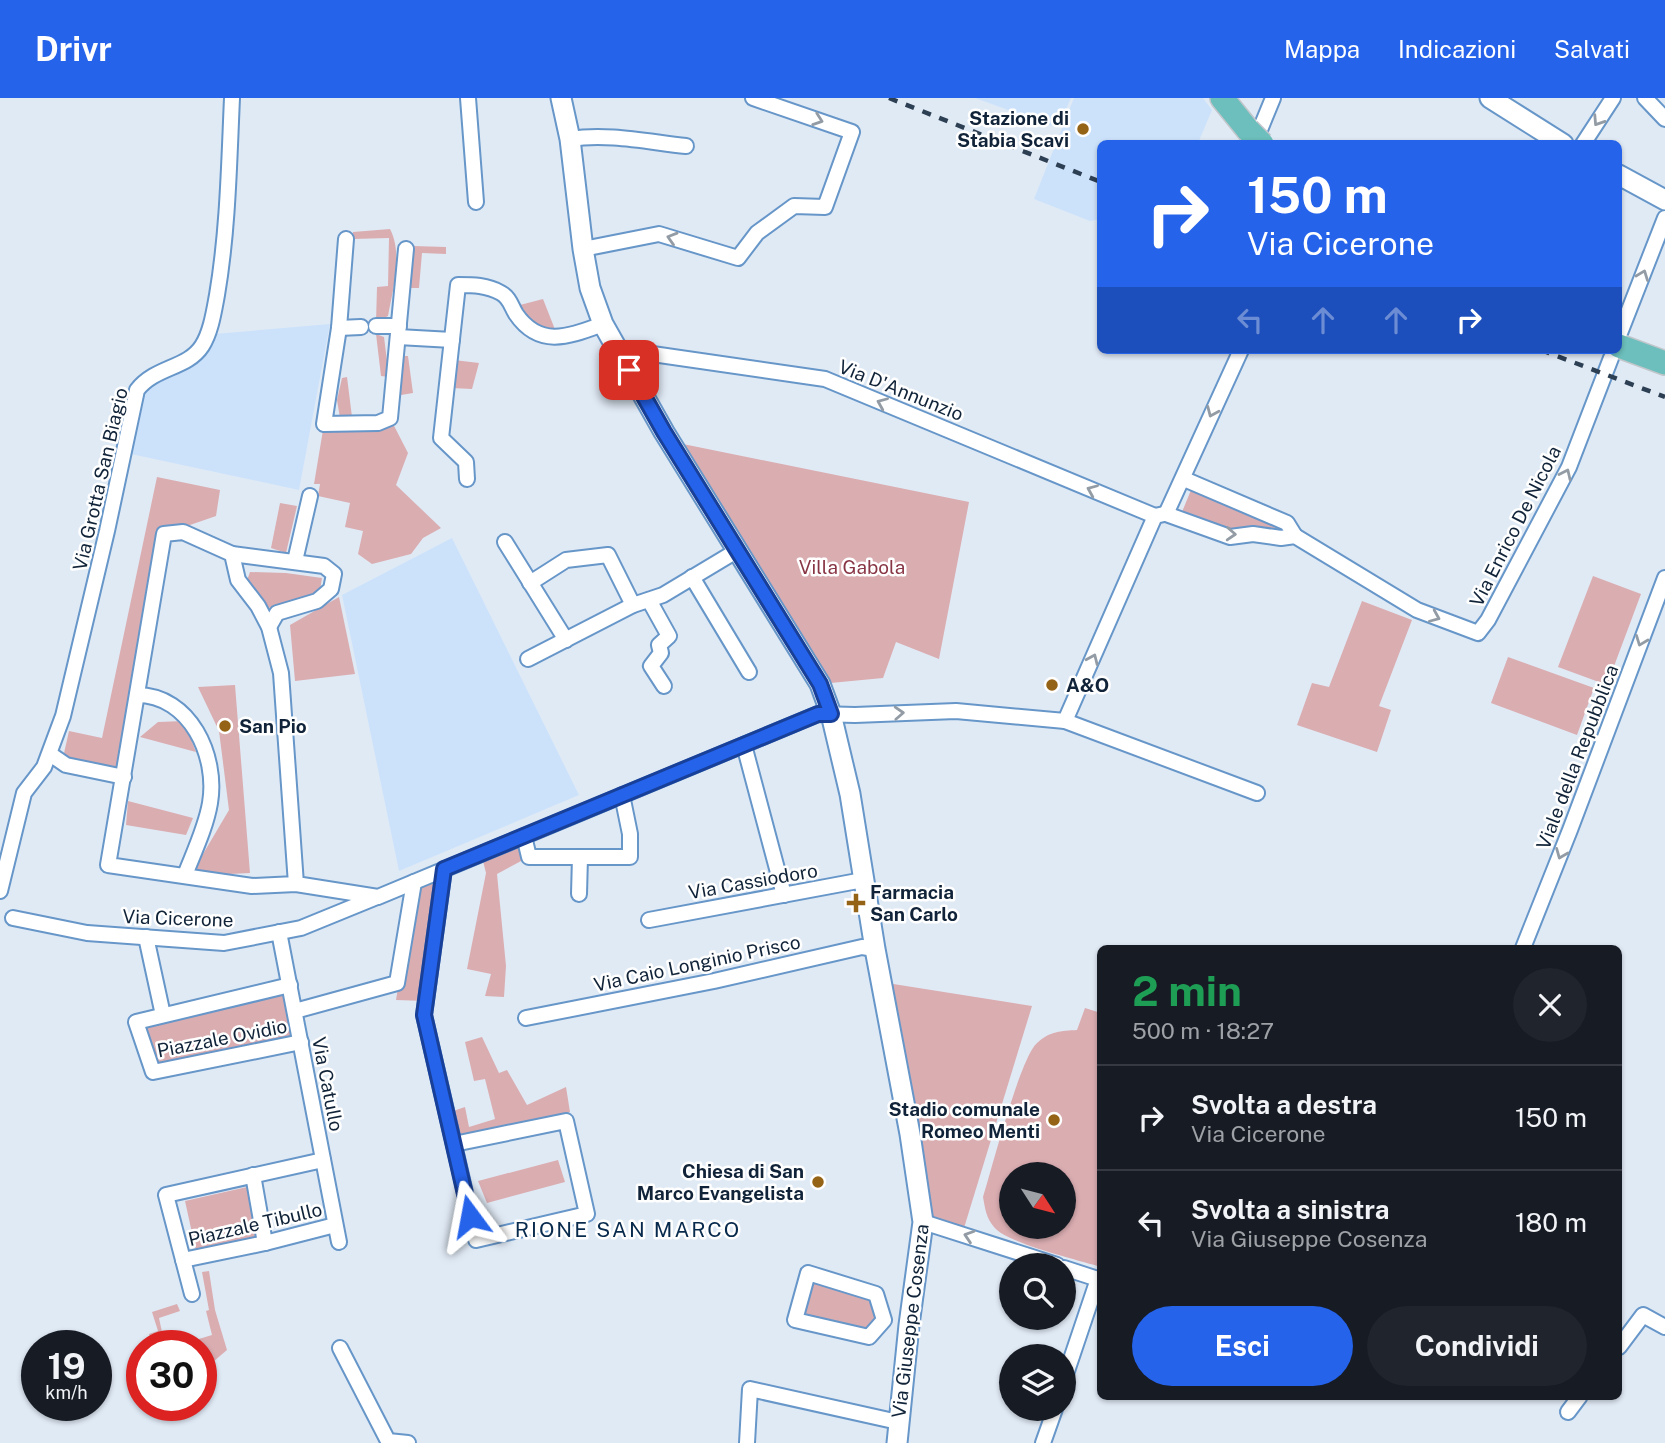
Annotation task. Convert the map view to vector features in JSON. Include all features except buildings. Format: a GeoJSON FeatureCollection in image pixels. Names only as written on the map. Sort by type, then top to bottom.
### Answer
{"type":"FeatureCollection","features":[{"type":"Feature","properties":{"kind":"highway"},"geometry":{"type":"LineString","coordinates":[[1222,98],[1255,139]]}},
{"type":"Feature","properties":{"kind":"highway"},"geometry":{"type":"LineString","coordinates":[[1622,348],[1665,363]]}},
{"type":"Feature","properties":{"kind":"main road","name":"Via Giuseppe Cosenza"},"geometry":{"type":"LineString","coordinates":[[561,98],[570,139],[590,288],[603,324],[664,432],[820,684],[831,714],[850,794],[923,1222],[897,1443]]}},
{"type":"Feature","properties":{"kind":"main road"},"geometry":{"type":"LineString","coordinates":[[1490,98],[1557,140]]}},
{"type":"Feature","properties":{"kind":"main road"},"geometry":{"type":"LineString","coordinates":[[1622,177],[1665,200]]}},
{"type":"Feature","properties":{"kind":"street","name":"Via Grotta San Biagio"},"geometry":{"type":"LineString","coordinates":[[0,891],[24,793],[50,754],[63,716],[137,390],[154,374],[194,356],[203,344],[213,314],[224,252],[232,98]]}},
{"type":"Feature","properties":{"kind":"street"},"geometry":{"type":"LineString","coordinates":[[468,98],[476,202]]}},
{"type":"Feature","properties":{"kind":"street"},"geometry":{"type":"LineString","coordinates":[[583,249],[659,234],[738,258],[757,233],[794,206],[825,208],[852,132],[753,98]]}},
{"type":"Feature","properties":{"kind":"street"},"geometry":{"type":"LineString","coordinates":[[1255,139],[1273,98]]}},
{"type":"Feature","properties":{"kind":"street"},"geometry":{"type":"LineString","coordinates":[[1586,140],[1613,98]]}},
{"type":"Feature","properties":{"kind":"street"},"geometry":{"type":"LineString","coordinates":[[1645,98],[1665,119]]}},
{"type":"Feature","properties":{"kind":"street"},"geometry":{"type":"LineString","coordinates":[[570,139],[617,137],[686,146]]}},
{"type":"Feature","properties":{"kind":"street","name":"Via Enrico De Nicola"},"geometry":{"type":"LineString","coordinates":[[1622,333],[1665,218]]}},
{"type":"Feature","properties":{"kind":"street"},"geometry":{"type":"LineString","coordinates":[[346,240],[339,328],[324,424],[378,423],[390,418],[406,249]]}},
{"type":"Feature","properties":{"kind":"street"},"geometry":{"type":"LineString","coordinates":[[467,479],[467,462],[441,438],[458,285],[486,287],[502,293],[531,330],[546,337],[557,338],[603,324]]}},
{"type":"Feature","properties":{"kind":"street"},"geometry":{"type":"LineString","coordinates":[[339,328],[369,326],[452,340]]}},
{"type":"Feature","properties":{"kind":"street","name":"Via D'Annunzio"},"geometry":{"type":"LineString","coordinates":[[618,349],[825,379],[1161,515]]}},
{"type":"Feature","properties":{"kind":"street"},"geometry":{"type":"LineString","coordinates":[[1065,721],[1161,515],[1184,479],[1239,354]]}},
{"type":"Feature","properties":{"kind":"street","name":"Via Enrico De Nicola"},"geometry":{"type":"LineString","coordinates":[[1184,479],[1287,523],[1295,536],[1417,610],[1478,633],[1488,620],[1569,467],[1614,354]]}},
{"type":"Feature","properties":{"kind":"street"},"geometry":{"type":"LineString","coordinates":[[295,561],[310,496]]}},
{"type":"Feature","properties":{"kind":"street","name":"Via Enrico De Nicola"},"geometry":{"type":"LineString","coordinates":[[1161,515],[1230,537],[1253,534],[1281,538],[1295,536]]}},
{"type":"Feature","properties":{"kind":"street"},"geometry":{"type":"LineString","coordinates":[[50,754],[66,765],[124,778],[164,534],[183,532],[232,554],[324,566],[334,574],[331,589],[317,601],[277,613],[269,627]]}},
{"type":"Feature","properties":{"kind":"street"},"geometry":{"type":"LineString","coordinates":[[505,542],[566,640]]}},
{"type":"Feature","properties":{"kind":"street"},"geometry":{"type":"LineString","coordinates":[[528,659],[633,605],[663,595],[738,550]]}},
{"type":"Feature","properties":{"kind":"street"},"geometry":{"type":"LineString","coordinates":[[232,554],[238,580],[258,606],[269,627],[281,673],[296,884]]}},
{"type":"Feature","properties":{"kind":"street"},"geometry":{"type":"LineString","coordinates":[[530,583],[566,560],[608,555],[633,605]]}},
{"type":"Feature","properties":{"kind":"street"},"geometry":{"type":"LineString","coordinates":[[692,577],[749,673]]}},
{"type":"Feature","properties":{"kind":"street","name":"Viale della Repubblica"},"geometry":{"type":"LineString","coordinates":[[1524,945],[1665,578]]}},
{"type":"Feature","properties":{"kind":"street"},"geometry":{"type":"LineString","coordinates":[[649,600],[669,636],[659,645],[661,653],[651,666],[664,686]]}},
{"type":"Feature","properties":{"kind":"street"},"geometry":{"type":"LineString","coordinates":[[137,695],[150,695],[169,704],[188,718],[202,738],[211,776],[210,803],[185,875]]}},
{"type":"Feature","properties":{"kind":"street","name":"Via Cicerone"},"geometry":{"type":"LineString","coordinates":[[13,918],[87,933],[224,943],[301,928],[818,714],[956,711],[1065,721],[1258,793]]}},
{"type":"Feature","properties":{"kind":"street"},"geometry":{"type":"LineString","coordinates":[[744,745],[784,895]]}},
{"type":"Feature","properties":{"kind":"street","name":"Via Cicerone"},"geometry":{"type":"LineString","coordinates":[[124,778],[108,865],[252,886],[296,884],[378,897]]}},
{"type":"Feature","properties":{"kind":"street"},"geometry":{"type":"LineString","coordinates":[[524,836],[529,857],[630,857],[630,834],[622,795]]}},
{"type":"Feature","properties":{"kind":"street"},"geometry":{"type":"LineString","coordinates":[[579,894],[580,857]]}},
{"type":"Feature","properties":{"kind":"street"},"geometry":{"type":"LineString","coordinates":[[444,869],[424,1015],[476,1240],[587,1214],[566,1121],[454,1144]]}},
{"type":"Feature","properties":{"kind":"street","name":"Via Cassiodoro"},"geometry":{"type":"LineString","coordinates":[[649,920],[863,880]]}},
{"type":"Feature","properties":{"kind":"street"},"geometry":{"type":"LineString","coordinates":[[295,1012],[397,983],[414,882]]}},
{"type":"Feature","properties":{"kind":"street","name":"Via Catullo"},"geometry":{"type":"LineString","coordinates":[[279,932],[339,1242]]}},
{"type":"Feature","properties":{"kind":"street"},"geometry":{"type":"LineString","coordinates":[[146,937],[163,1015]]}},
{"type":"Feature","properties":{"kind":"street","name":"Via Caio Longinio Prisco"},"geometry":{"type":"LineString","coordinates":[[526,1018],[714,981],[862,947],[875,949]]}},
{"type":"Feature","properties":{"kind":"street","name":"Piazzale Ovidio"},"geometry":{"type":"LineString","coordinates":[[290,985],[136,1022],[152,1072],[301,1042]]}},
{"type":"Feature","properties":{"kind":"street","name":"Piazzale Tibullo"},"geometry":{"type":"LineString","coordinates":[[192,1294],[166,1195],[323,1160]]}},
{"type":"Feature","properties":{"kind":"street"},"geometry":{"type":"LineString","coordinates":[[253,1175],[265,1243]]}},
{"type":"Feature","properties":{"kind":"street"},"geometry":{"type":"LineString","coordinates":[[923,1222],[1020,1253]]}},
{"type":"Feature","properties":{"kind":"street","name":"Piazzale Tibullo"},"geometry":{"type":"LineString","coordinates":[[183,1260],[335,1225]]}},
{"type":"Feature","properties":{"kind":"street"},"geometry":{"type":"LineString","coordinates":[[1076,1272],[1097,1278]]}},
{"type":"Feature","properties":{"kind":"street"},"geometry":{"type":"LineString","coordinates":[[808,1273],[876,1294],[884,1320],[869,1337],[795,1320],[808,1273]]}},
{"type":"Feature","properties":{"kind":"street"},"geometry":{"type":"LineString","coordinates":[[1076,1345],[1097,1285]]}},
{"type":"Feature","properties":{"kind":"street"},"geometry":{"type":"LineString","coordinates":[[1622,1343],[1643,1315],[1665,1327]]}},
{"type":"Feature","properties":{"kind":"street"},"geometry":{"type":"LineString","coordinates":[[884,1320],[909,1325]]}},
{"type":"Feature","properties":{"kind":"street"},"geometry":{"type":"LineString","coordinates":[[340,1348],[388,1441],[408,1443]]}},
{"type":"Feature","properties":{"kind":"street"},"geometry":{"type":"LineString","coordinates":[[747,1443],[750,1389],[898,1422]]}},
{"type":"Feature","properties":{"kind":"street"},"geometry":{"type":"LineString","coordinates":[[1568,1412],[1577,1400]]}},
{"type":"Feature","properties":{"kind":"street"},"geometry":{"type":"LineString","coordinates":[[1044,1443],[1051,1421]]}},
{"type":"Feature","properties":{"kind":"shaded area"},"geometry":{"type":"Polygon","coordinates":[[[975,98],[1071,98],[1058,128],[975,98]]]}},
{"type":"Feature","properties":{"kind":"shaded area"},"geometry":{"type":"Polygon","coordinates":[[[1074,98],[1203,98],[1212,110],[1199,140],[1097,140],[1097,220],[1090,221],[1034,199],[1074,98]]]}},
{"type":"Feature","properties":{"kind":"shaded area"},"geometry":{"type":"Polygon","coordinates":[[[330,324],[299,490],[131,454],[137,390],[214,334],[330,324]]]}},
{"type":"Feature","properties":{"kind":"shaded area"},"geometry":{"type":"Polygon","coordinates":[[[452,538],[579,795],[399,871],[342,595],[452,538]]]}},
{"type":"Feature","properties":{"kind":"green space"},"geometry":{"type":"Polygon","coordinates":[[[390,229],[396,249],[394,283],[388,316],[376,322],[377,287],[388,286],[389,238],[353,239],[353,232],[390,229]]]}},
{"type":"Feature","properties":{"kind":"green space"},"geometry":{"type":"Polygon","coordinates":[[[413,246],[446,247],[446,254],[422,253],[419,288],[410,288],[413,246]]]}},
{"type":"Feature","properties":{"kind":"green space"},"geometry":{"type":"Polygon","coordinates":[[[543,299],[556,332],[537,328],[520,305],[543,299]]]}},
{"type":"Feature","properties":{"kind":"green space"},"geometry":{"type":"Polygon","coordinates":[[[376,334],[384,337],[389,377],[381,376],[376,334]]]}},
{"type":"Feature","properties":{"kind":"green space"},"geometry":{"type":"Polygon","coordinates":[[[402,356],[408,356],[413,393],[401,395],[402,356]]]}},
{"type":"Feature","properties":{"kind":"green space"},"geometry":{"type":"Polygon","coordinates":[[[454,360],[479,363],[472,389],[451,388],[454,360]]]}},
{"type":"Feature","properties":{"kind":"green space"},"geometry":{"type":"Polygon","coordinates":[[[347,377],[352,417],[340,418],[337,400],[342,378],[347,377]]]}},
{"type":"Feature","properties":{"kind":"green space"},"geometry":{"type":"Polygon","coordinates":[[[390,418],[408,453],[396,485],[441,528],[423,538],[411,554],[372,564],[358,554],[363,531],[345,527],[350,503],[318,496],[320,484],[314,484],[324,424],[390,418]]]}},
{"type":"Feature","properties":{"kind":"green space","name":"Villa Gabola"},"geometry":{"type":"Polygon","coordinates":[[[678,443],[969,502],[939,659],[896,642],[883,678],[820,684],[678,443]]]}},
{"type":"Feature","properties":{"kind":"green space"},"geometry":{"type":"Polygon","coordinates":[[[157,477],[220,490],[216,516],[164,534],[125,773],[62,762],[69,731],[102,738],[157,477]]]}},
{"type":"Feature","properties":{"kind":"green space"},"geometry":{"type":"Polygon","coordinates":[[[1191,490],[1283,527],[1283,533],[1261,527],[1223,529],[1182,512],[1191,490]]]}},
{"type":"Feature","properties":{"kind":"green space"},"geometry":{"type":"Polygon","coordinates":[[[280,503],[297,506],[286,553],[271,548],[280,503]]]}},
{"type":"Feature","properties":{"kind":"green space"},"geometry":{"type":"Polygon","coordinates":[[[250,572],[322,578],[319,597],[275,609],[262,606],[246,583],[250,572]]]}},
{"type":"Feature","properties":{"kind":"green space"},"geometry":{"type":"Polygon","coordinates":[[[1593,576],[1641,594],[1607,685],[1558,667],[1593,576]]]}},
{"type":"Feature","properties":{"kind":"green space"},"geometry":{"type":"Polygon","coordinates":[[[339,597],[355,674],[295,681],[290,625],[339,597]]]}},
{"type":"Feature","properties":{"kind":"green space"},"geometry":{"type":"Polygon","coordinates":[[[1362,601],[1412,620],[1379,706],[1391,710],[1377,752],[1297,725],[1312,683],[1329,687],[1362,601]]]}},
{"type":"Feature","properties":{"kind":"green space"},"geometry":{"type":"Polygon","coordinates":[[[1508,657],[1594,688],[1577,735],[1491,703],[1508,657]]]}},
{"type":"Feature","properties":{"kind":"green space"},"geometry":{"type":"Polygon","coordinates":[[[235,685],[250,873],[190,876],[229,810],[219,731],[198,687],[235,685]]]}},
{"type":"Feature","properties":{"kind":"green space"},"geometry":{"type":"Polygon","coordinates":[[[184,721],[196,752],[140,737],[158,722],[184,721]]]}},
{"type":"Feature","properties":{"kind":"green space"},"geometry":{"type":"Polygon","coordinates":[[[128,801],[193,818],[186,835],[126,825],[128,801]]]}},
{"type":"Feature","properties":{"kind":"green space"},"geometry":{"type":"Polygon","coordinates":[[[521,842],[523,860],[497,874],[506,966],[504,997],[485,996],[491,974],[467,969],[486,873],[482,857],[521,842]]]}},
{"type":"Feature","properties":{"kind":"green space"},"geometry":{"type":"Polygon","coordinates":[[[444,871],[426,1001],[396,1000],[415,883],[444,871]]]}},
{"type":"Feature","properties":{"kind":"green space"},"geometry":{"type":"Polygon","coordinates":[[[887,983],[1032,1006],[964,1228],[922,1213],[887,983]]]}},
{"type":"Feature","properties":{"kind":"green space"},"geometry":{"type":"Polygon","coordinates":[[[286,991],[295,1040],[156,1072],[137,1027],[286,991]]]}},
{"type":"Feature","properties":{"kind":"green space","name":"Stadio comunale Romeo Menti"},"geometry":{"type":"Polygon","coordinates":[[[1085,1008],[1097,1012],[1097,1266],[1076,1260],[1076,1253],[1053,1253],[1013,1239],[1076,1239],[1076,1162],[999,1162],[999,1231],[986,1213],[983,1197],[1015,1091],[1030,1053],[1037,1043],[1051,1034],[1077,1030],[1085,1008]]]}},
{"type":"Feature","properties":{"kind":"green space"},"geometry":{"type":"Polygon","coordinates":[[[482,1037],[499,1073],[507,1070],[527,1105],[566,1087],[570,1112],[462,1138],[453,1111],[465,1107],[469,1127],[495,1119],[485,1079],[474,1081],[465,1042],[482,1037]]]}},
{"type":"Feature","properties":{"kind":"green space"},"geometry":{"type":"Polygon","coordinates":[[[558,1160],[565,1182],[487,1203],[478,1181],[558,1160]]]}},
{"type":"Feature","properties":{"kind":"green space"},"geometry":{"type":"Polygon","coordinates":[[[247,1187],[257,1237],[196,1251],[185,1201],[247,1187]]]}},
{"type":"Feature","properties":{"kind":"green space"},"geometry":{"type":"Polygon","coordinates":[[[209,1271],[215,1310],[227,1350],[217,1358],[217,1330],[211,1330],[202,1272],[209,1271]]]}},
{"type":"Feature","properties":{"kind":"green space"},"geometry":{"type":"Polygon","coordinates":[[[808,1273],[876,1294],[884,1320],[869,1337],[802,1322],[808,1273]]]}},
{"type":"Feature","properties":{"kind":"green space"},"geometry":{"type":"Polygon","coordinates":[[[177,1304],[180,1311],[159,1318],[162,1330],[158,1330],[152,1312],[177,1304]]]}},
{"type":"Feature","properties":{"kind":"railway"},"geometry":{"type":"LineString","coordinates":[[889,98],[1097,180]]}},
{"type":"Feature","properties":{"kind":"railway"},"geometry":{"type":"LineString","coordinates":[[1552,354],[1665,397]]}},
{"type":"Feature","properties":{"kind":"place","name":"Stazione di Stabia Scavi"},"geometry":{"type":"Point","coordinates":[1083,129]}},
{"type":"Feature","properties":{"kind":"place","name":"A&O"},"geometry":{"type":"Point","coordinates":[1052,685]}},
{"type":"Feature","properties":{"kind":"place","name":"San Pio"},"geometry":{"type":"Point","coordinates":[225,726]}},
{"type":"Feature","properties":{"kind":"place","name":"Farmacia San Carlo"},"geometry":{"type":"Point","coordinates":[856,903]}},
{"type":"Feature","properties":{"kind":"place","name":"Stadio comunale Romeo Menti"},"geometry":{"type":"Point","coordinates":[1054,1120]}},
{"type":"Feature","properties":{"kind":"place","name":"Chiesa di San Marco Evangelista"},"geometry":{"type":"Point","coordinates":[818,1182]}},
{"type":"Feature","properties":{"kind":"district","name":"RIONE SAN MARCO"},"geometry":{"type":"Point","coordinates":[628,1230]}},
{"type":"Feature","properties":{"kind":"route"},"geometry":{"type":"LineString","coordinates":[[470,1216],[424,1015],[444,869],[818,714],[831,714],[820,684],[664,432],[629,370]]}}]}
